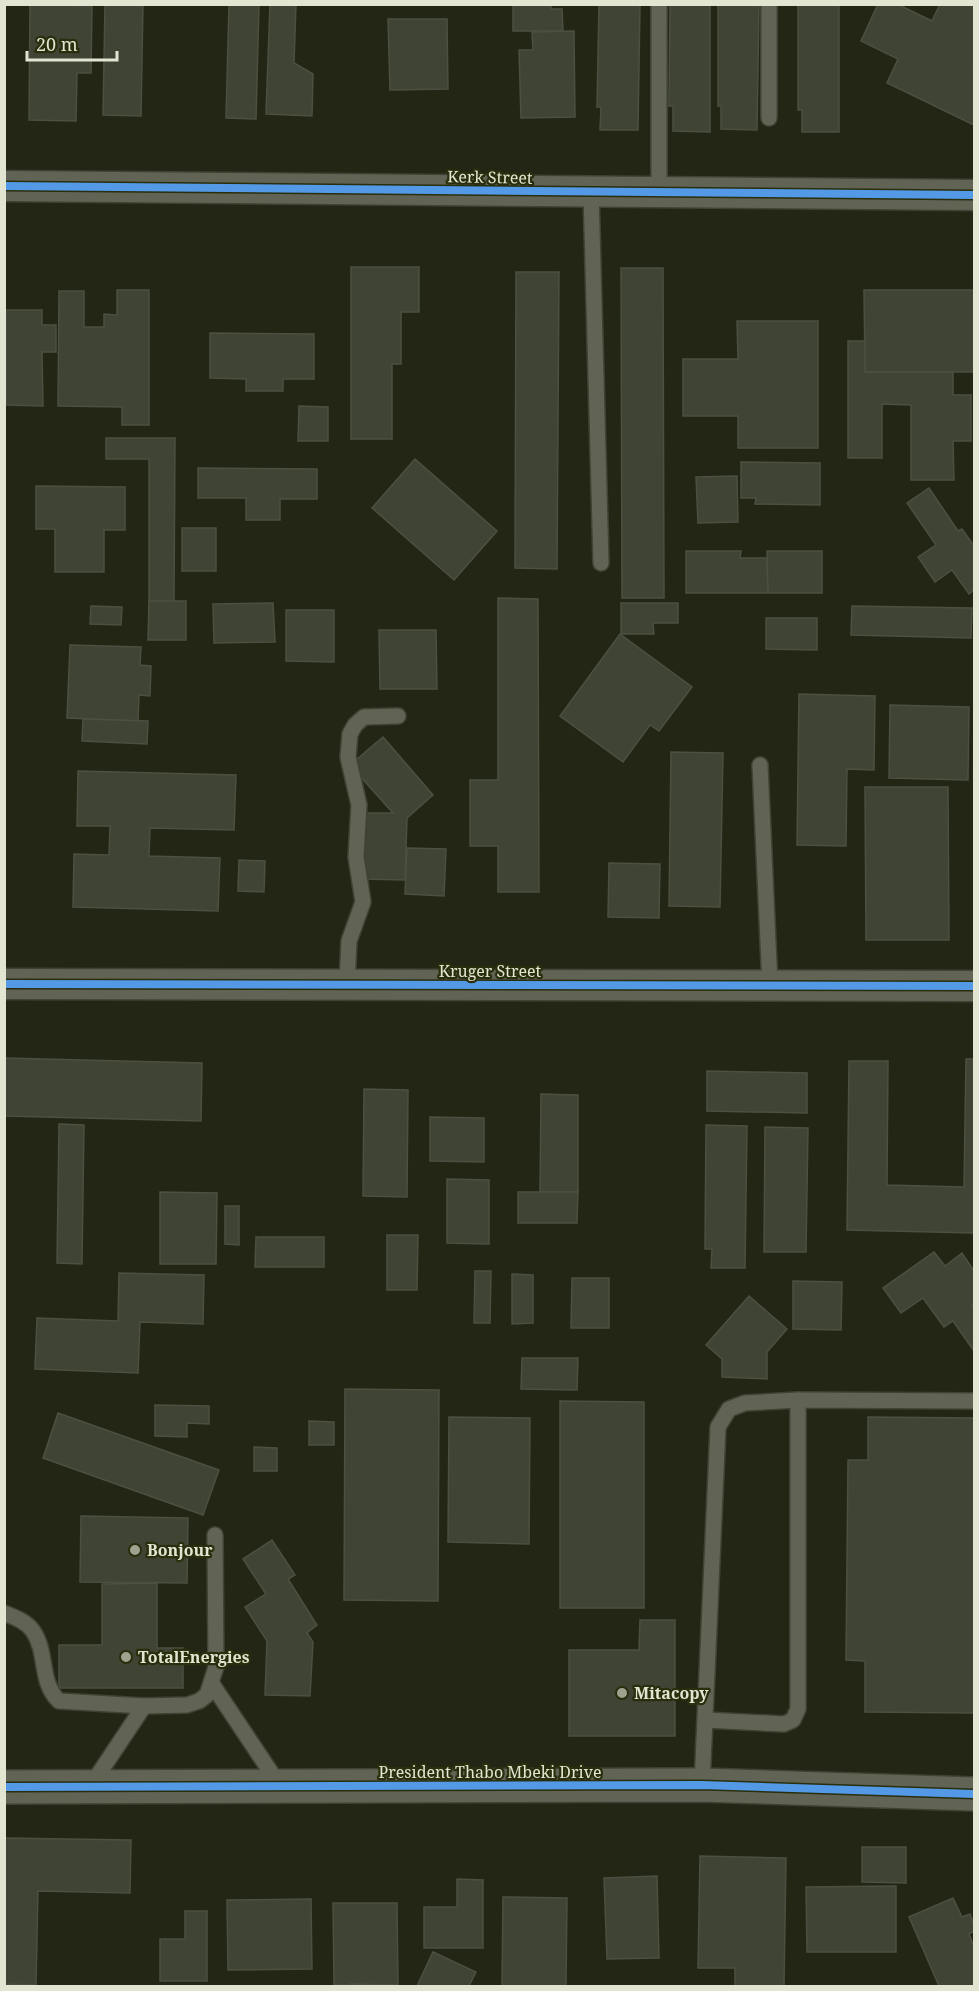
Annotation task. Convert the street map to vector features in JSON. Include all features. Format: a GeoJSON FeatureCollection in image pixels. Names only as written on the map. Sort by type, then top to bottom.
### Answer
{"type":"FeatureCollection","features":[{"type":"Feature","properties":{"kind":"street","name":"Kerk Street"},"geometry":{"type":"LineString","coordinates":[[4,186],[975,195]]}},
{"type":"Feature","properties":{"kind":"street","name":"Kruger Street"},"geometry":{"type":"LineString","coordinates":[[4,984],[975,986]]}},
{"type":"Feature","properties":{"kind":"street","name":"President Thabo Mbeki Drive"},"geometry":{"type":"LineString","coordinates":[[4,1787],[702,1785],[975,1794]]}},
{"type":"Feature","properties":{"kind":"lane"},"geometry":{"type":"LineString","coordinates":[[658,4],[659,192]]}},
{"type":"Feature","properties":{"kind":"lane"},"geometry":{"type":"LineString","coordinates":[[769,4],[770,118]]}},
{"type":"Feature","properties":{"kind":"lane"},"geometry":{"type":"LineString","coordinates":[[591,192],[601,563]]}},
{"type":"Feature","properties":{"kind":"lane"},"geometry":{"type":"LineString","coordinates":[[347,984],[349,941],[363,902],[356,857],[359,805],[348,757],[350,734],[355,725],[364,717],[398,716]]}},
{"type":"Feature","properties":{"kind":"lane"},"geometry":{"type":"LineString","coordinates":[[760,765],[770,986]]}},
{"type":"Feature","properties":{"kind":"lane"},"geometry":{"type":"LineString","coordinates":[[702,1785],[718,1427],[729,1409],[746,1403],[798,1400],[975,1401]]}},
{"type":"Feature","properties":{"kind":"lane"},"geometry":{"type":"LineString","coordinates":[[706,1720],[784,1724],[794,1720],[798,1709],[798,1400]]}},
{"type":"Feature","properties":{"kind":"lane"},"geometry":{"type":"LineString","coordinates":[[4,1613],[21,1621],[32,1630],[41,1651],[46,1681],[51,1694],[59,1701],[144,1706],[187,1705],[199,1701],[207,1695],[216,1667],[215,1535]]}},
{"type":"Feature","properties":{"kind":"lane"},"geometry":{"type":"LineString","coordinates":[[212,1684],[280,1786]]}},
{"type":"Feature","properties":{"kind":"lane"},"geometry":{"type":"LineString","coordinates":[[90,1787],[144,1706]]}},
{"type":"Feature","properties":{"kind":"building"},"geometry":{"type":"Polygon","coordinates":[[[30,4],[92,6],[91,73],[77,73],[76,121],[29,120],[30,4]]]}},
{"type":"Feature","properties":{"kind":"building"},"geometry":{"type":"Polygon","coordinates":[[[105,4],[143,4],[141,116],[103,115],[105,4]]]}},
{"type":"Feature","properties":{"kind":"building"},"geometry":{"type":"Polygon","coordinates":[[[229,4],[259,4],[256,119],[226,118],[229,4]]]}},
{"type":"Feature","properties":{"kind":"building"},"geometry":{"type":"Polygon","coordinates":[[[270,4],[296,4],[294,63],[313,74],[312,116],[266,114],[270,4]]]}},
{"type":"Feature","properties":{"kind":"building"},"geometry":{"type":"Polygon","coordinates":[[[513,4],[551,4],[551,9],[562,9],[563,31],[513,31],[513,4]]]}},
{"type":"Feature","properties":{"kind":"building"},"geometry":{"type":"Polygon","coordinates":[[[599,4],[640,4],[638,130],[600,130],[601,107],[597,107],[599,4]]]}},
{"type":"Feature","properties":{"kind":"building"},"geometry":{"type":"Polygon","coordinates":[[[670,4],[710,4],[710,132],[673,131],[673,106],[669,106],[670,4]]]}},
{"type":"Feature","properties":{"kind":"building"},"geometry":{"type":"Polygon","coordinates":[[[718,4],[759,4],[757,130],[721,129],[721,106],[718,106],[718,4]]]}},
{"type":"Feature","properties":{"kind":"building"},"geometry":{"type":"Polygon","coordinates":[[[798,4],[839,4],[839,132],[802,132],[802,110],[798,110],[798,4]]]}},
{"type":"Feature","properties":{"kind":"building"},"geometry":{"type":"Polygon","coordinates":[[[878,4],[897,4],[932,21],[940,4],[974,4],[974,125],[887,83],[898,59],[861,41],[878,4]]]}},
{"type":"Feature","properties":{"kind":"building"},"geometry":{"type":"Polygon","coordinates":[[[388,19],[447,19],[448,89],[390,90],[388,19]]]}},
{"type":"Feature","properties":{"kind":"building"},"geometry":{"type":"Polygon","coordinates":[[[574,31],[575,117],[521,118],[519,50],[533,50],[532,32],[574,31]]]}},
{"type":"Feature","properties":{"kind":"building"},"geometry":{"type":"Polygon","coordinates":[[[351,267],[419,267],[419,312],[401,312],[401,364],[392,364],[392,439],[351,439],[351,267]]]}},
{"type":"Feature","properties":{"kind":"building"},"geometry":{"type":"Polygon","coordinates":[[[621,268],[663,268],[664,598],[622,598],[621,268]]]}},
{"type":"Feature","properties":{"kind":"building"},"geometry":{"type":"Polygon","coordinates":[[[516,272],[559,272],[557,569],[515,568],[516,272]]]}},
{"type":"Feature","properties":{"kind":"building"},"geometry":{"type":"Polygon","coordinates":[[[117,290],[149,290],[149,425],[122,425],[122,407],[58,406],[59,291],[84,291],[84,327],[104,327],[104,314],[117,315],[117,290]]]}},
{"type":"Feature","properties":{"kind":"building"},"geometry":{"type":"Polygon","coordinates":[[[864,290],[974,290],[974,372],[865,372],[864,290]]]}},
{"type":"Feature","properties":{"kind":"building"},"geometry":{"type":"Polygon","coordinates":[[[6,310],[42,310],[42,325],[56,325],[56,352],[42,352],[43,406],[6,405],[6,310]]]}},
{"type":"Feature","properties":{"kind":"building"},"geometry":{"type":"Polygon","coordinates":[[[737,321],[818,321],[818,448],[738,448],[738,416],[683,416],[683,359],[738,359],[737,321]]]}},
{"type":"Feature","properties":{"kind":"building"},"geometry":{"type":"Polygon","coordinates":[[[210,333],[314,334],[314,379],[283,379],[283,391],[246,391],[246,379],[210,378],[210,333]]]}},
{"type":"Feature","properties":{"kind":"building"},"geometry":{"type":"Polygon","coordinates":[[[848,341],[865,341],[865,372],[953,372],[953,395],[971,395],[971,441],[953,441],[954,480],[911,480],[911,405],[882,404],[882,458],[848,458],[848,341]]]}},
{"type":"Feature","properties":{"kind":"building"},"geometry":{"type":"Polygon","coordinates":[[[299,406],[328,407],[328,441],[298,441],[299,406]]]}},
{"type":"Feature","properties":{"kind":"building"},"geometry":{"type":"Polygon","coordinates":[[[106,438],[175,438],[174,602],[149,601],[149,459],[106,459],[106,438]]]}},
{"type":"Feature","properties":{"kind":"building"},"geometry":{"type":"Polygon","coordinates":[[[415,459],[497,531],[454,580],[372,508],[415,459]]]}},
{"type":"Feature","properties":{"kind":"building"},"geometry":{"type":"Polygon","coordinates":[[[741,462],[820,463],[820,505],[755,504],[756,498],[741,498],[741,462]]]}},
{"type":"Feature","properties":{"kind":"building"},"geometry":{"type":"Polygon","coordinates":[[[198,468],[317,469],[317,499],[280,499],[280,520],[246,520],[246,498],[198,498],[198,468]]]}},
{"type":"Feature","properties":{"kind":"building"},"geometry":{"type":"Polygon","coordinates":[[[737,476],[738,522],[698,523],[696,477],[737,476]]]}},
{"type":"Feature","properties":{"kind":"building"},"geometry":{"type":"Polygon","coordinates":[[[36,486],[125,487],[125,530],[104,530],[104,572],[55,572],[55,529],[36,529],[36,486]]]}},
{"type":"Feature","properties":{"kind":"building"},"geometry":{"type":"Polygon","coordinates":[[[929,488],[958,531],[962,529],[974,546],[974,590],[969,594],[952,570],[935,582],[918,557],[936,545],[907,503],[929,488]]]}},
{"type":"Feature","properties":{"kind":"building"},"geometry":{"type":"Polygon","coordinates":[[[182,528],[216,528],[216,571],[182,571],[182,528]]]}},
{"type":"Feature","properties":{"kind":"building"},"geometry":{"type":"Polygon","coordinates":[[[686,551],[741,551],[740,558],[767,558],[768,593],[686,593],[686,551]]]}},
{"type":"Feature","properties":{"kind":"building"},"geometry":{"type":"Polygon","coordinates":[[[767,551],[822,551],[822,593],[768,593],[767,551]]]}},
{"type":"Feature","properties":{"kind":"building"},"geometry":{"type":"Polygon","coordinates":[[[498,598],[538,599],[539,892],[498,892],[498,846],[470,846],[470,780],[498,780],[498,598]]]}},
{"type":"Feature","properties":{"kind":"building"},"geometry":{"type":"Polygon","coordinates":[[[149,601],[186,601],[186,640],[148,640],[149,601]]]}},
{"type":"Feature","properties":{"kind":"building"},"geometry":{"type":"Polygon","coordinates":[[[273,603],[275,642],[214,643],[213,604],[273,603]]]}},
{"type":"Feature","properties":{"kind":"building"},"geometry":{"type":"Polygon","coordinates":[[[621,603],[678,603],[678,623],[653,623],[654,634],[621,634],[621,603]]]}},
{"type":"Feature","properties":{"kind":"building"},"geometry":{"type":"Polygon","coordinates":[[[91,606],[122,607],[121,625],[90,624],[91,606]]]}},
{"type":"Feature","properties":{"kind":"building"},"geometry":{"type":"Polygon","coordinates":[[[852,606],[972,608],[971,638],[851,635],[852,606]]]}},
{"type":"Feature","properties":{"kind":"building"},"geometry":{"type":"Polygon","coordinates":[[[286,610],[334,610],[334,662],[286,661],[286,610]]]}},
{"type":"Feature","properties":{"kind":"building"},"geometry":{"type":"Polygon","coordinates":[[[766,618],[817,618],[817,650],[766,649],[766,618]]]}},
{"type":"Feature","properties":{"kind":"building"},"geometry":{"type":"Polygon","coordinates":[[[379,630],[436,630],[437,689],[380,689],[379,630]]]}},
{"type":"Feature","properties":{"kind":"building"},"geometry":{"type":"Polygon","coordinates":[[[620,634],[692,687],[659,731],[650,725],[623,762],[560,716],[620,634]]]}},
{"type":"Feature","properties":{"kind":"building"},"geometry":{"type":"Polygon","coordinates":[[[70,645],[141,647],[140,665],[151,666],[150,696],[139,695],[138,721],[67,718],[70,645]]]}},
{"type":"Feature","properties":{"kind":"building"},"geometry":{"type":"Polygon","coordinates":[[[799,694],[875,696],[874,770],[847,769],[846,846],[797,845],[799,694]]]}},
{"type":"Feature","properties":{"kind":"building"},"geometry":{"type":"Polygon","coordinates":[[[890,705],[969,707],[968,780],[889,778],[890,705]]]}},
{"type":"Feature","properties":{"kind":"building"},"geometry":{"type":"Polygon","coordinates":[[[83,719],[148,721],[147,744],[82,741],[83,719]]]}},
{"type":"Feature","properties":{"kind":"building"},"geometry":{"type":"Polygon","coordinates":[[[383,737],[433,795],[407,818],[405,880],[363,879],[364,813],[393,813],[350,765],[383,737]]]}},
{"type":"Feature","properties":{"kind":"building"},"geometry":{"type":"Polygon","coordinates":[[[671,752],[723,753],[720,907],[669,906],[671,752]]]}},
{"type":"Feature","properties":{"kind":"building"},"geometry":{"type":"Polygon","coordinates":[[[78,771],[236,775],[234,830],[150,828],[149,856],[220,858],[218,911],[73,907],[74,854],[109,855],[110,826],[77,826],[78,771]]]}},
{"type":"Feature","properties":{"kind":"building"},"geometry":{"type":"Polygon","coordinates":[[[865,787],[948,787],[949,940],[866,940],[865,787]]]}},
{"type":"Feature","properties":{"kind":"building"},"geometry":{"type":"Polygon","coordinates":[[[407,848],[446,849],[444,896],[405,894],[407,848]]]}},
{"type":"Feature","properties":{"kind":"building"},"geometry":{"type":"Polygon","coordinates":[[[239,860],[265,861],[264,892],[238,891],[239,860]]]}},
{"type":"Feature","properties":{"kind":"building"},"geometry":{"type":"Polygon","coordinates":[[[609,863],[660,864],[659,918],[608,917],[609,863]]]}},
{"type":"Feature","properties":{"kind":"building"},"geometry":{"type":"Polygon","coordinates":[[[4,1058],[202,1063],[201,1121],[4,1116],[4,1058]]]}},
{"type":"Feature","properties":{"kind":"building"},"geometry":{"type":"Polygon","coordinates":[[[966,1059],[974,1059],[974,1233],[847,1230],[849,1061],[888,1061],[887,1185],[964,1187],[966,1059]]]}},
{"type":"Feature","properties":{"kind":"building"},"geometry":{"type":"Polygon","coordinates":[[[707,1071],[807,1073],[807,1113],[707,1111],[707,1071]]]}},
{"type":"Feature","properties":{"kind":"building"},"geometry":{"type":"Polygon","coordinates":[[[364,1089],[408,1090],[407,1197],[363,1196],[364,1089]]]}},
{"type":"Feature","properties":{"kind":"building"},"geometry":{"type":"Polygon","coordinates":[[[541,1094],[578,1095],[578,1192],[540,1192],[541,1094]]]}},
{"type":"Feature","properties":{"kind":"building"},"geometry":{"type":"Polygon","coordinates":[[[430,1117],[484,1118],[484,1162],[430,1161],[430,1117]]]}},
{"type":"Feature","properties":{"kind":"building"},"geometry":{"type":"Polygon","coordinates":[[[59,1124],[84,1125],[82,1264],[57,1263],[59,1124]]]}},
{"type":"Feature","properties":{"kind":"building"},"geometry":{"type":"Polygon","coordinates":[[[706,1125],[747,1126],[745,1268],[711,1268],[712,1249],[705,1249],[706,1125]]]}},
{"type":"Feature","properties":{"kind":"building"},"geometry":{"type":"Polygon","coordinates":[[[765,1127],[808,1128],[806,1252],[764,1252],[765,1127]]]}},
{"type":"Feature","properties":{"kind":"building"},"geometry":{"type":"Polygon","coordinates":[[[447,1179],[489,1180],[489,1244],[447,1243],[447,1179]]]}},
{"type":"Feature","properties":{"kind":"building"},"geometry":{"type":"Polygon","coordinates":[[[160,1192],[217,1193],[216,1264],[160,1264],[160,1192]]]}},
{"type":"Feature","properties":{"kind":"building"},"geometry":{"type":"Polygon","coordinates":[[[518,1192],[578,1192],[577,1223],[518,1223],[518,1192]]]}},
{"type":"Feature","properties":{"kind":"building"},"geometry":{"type":"Polygon","coordinates":[[[225,1206],[239,1206],[239,1245],[225,1244],[225,1206]]]}},
{"type":"Feature","properties":{"kind":"building"},"geometry":{"type":"Polygon","coordinates":[[[387,1235],[418,1235],[417,1290],[387,1290],[387,1235]]]}},
{"type":"Feature","properties":{"kind":"building"},"geometry":{"type":"Polygon","coordinates":[[[256,1237],[324,1237],[324,1267],[255,1267],[256,1237]]]}},
{"type":"Feature","properties":{"kind":"building"},"geometry":{"type":"Polygon","coordinates":[[[934,1252],[945,1266],[962,1253],[974,1271],[974,1303],[972,1305],[974,1308],[974,1351],[953,1321],[944,1327],[923,1298],[901,1313],[883,1288],[934,1252]]]}},
{"type":"Feature","properties":{"kind":"building"},"geometry":{"type":"Polygon","coordinates":[[[475,1271],[491,1271],[490,1323],[474,1323],[475,1271]]]}},
{"type":"Feature","properties":{"kind":"building"},"geometry":{"type":"Polygon","coordinates":[[[119,1273],[204,1275],[203,1324],[140,1322],[138,1373],[35,1369],[37,1318],[118,1321],[119,1273]]]}},
{"type":"Feature","properties":{"kind":"building"},"geometry":{"type":"Polygon","coordinates":[[[512,1274],[533,1275],[533,1323],[512,1324],[512,1274]]]}},
{"type":"Feature","properties":{"kind":"building"},"geometry":{"type":"Polygon","coordinates":[[[572,1278],[609,1278],[609,1328],[571,1328],[572,1278]]]}},
{"type":"Feature","properties":{"kind":"building"},"geometry":{"type":"Polygon","coordinates":[[[793,1281],[842,1282],[841,1330],[793,1329],[793,1281]]]}},
{"type":"Feature","properties":{"kind":"building"},"geometry":{"type":"Polygon","coordinates":[[[749,1296],[787,1329],[767,1352],[767,1379],[722,1377],[722,1359],[706,1345],[749,1296]]]}},
{"type":"Feature","properties":{"kind":"building"},"geometry":{"type":"Polygon","coordinates":[[[522,1358],[578,1358],[577,1390],[521,1389],[522,1358]]]}},
{"type":"Feature","properties":{"kind":"building"},"geometry":{"type":"Polygon","coordinates":[[[345,1389],[439,1390],[438,1601],[344,1600],[345,1389]]]}},
{"type":"Feature","properties":{"kind":"building"},"geometry":{"type":"Polygon","coordinates":[[[560,1401],[644,1402],[644,1608],[560,1608],[560,1401]]]}},
{"type":"Feature","properties":{"kind":"building"},"geometry":{"type":"Polygon","coordinates":[[[155,1405],[209,1406],[209,1424],[187,1423],[187,1437],[155,1436],[155,1405]]]}},
{"type":"Feature","properties":{"kind":"building"},"geometry":{"type":"Polygon","coordinates":[[[58,1413],[219,1470],[203,1515],[43,1458],[58,1413]]]}},
{"type":"Feature","properties":{"kind":"building"},"geometry":{"type":"Polygon","coordinates":[[[449,1417],[530,1418],[529,1544],[448,1542],[449,1417]]]}},
{"type":"Feature","properties":{"kind":"building"},"geometry":{"type":"Polygon","coordinates":[[[868,1417],[974,1418],[974,1713],[865,1712],[865,1661],[846,1660],[848,1460],[868,1460],[868,1417]]]}},
{"type":"Feature","properties":{"kind":"building"},"geometry":{"type":"Polygon","coordinates":[[[309,1421],[334,1422],[334,1445],[309,1445],[309,1421]]]}},
{"type":"Feature","properties":{"kind":"building"},"geometry":{"type":"Polygon","coordinates":[[[254,1447],[277,1448],[277,1471],[254,1471],[254,1447]]]}},
{"type":"Feature","properties":{"kind":"building"},"geometry":{"type":"Polygon","coordinates":[[[81,1516],[188,1518],[187,1583],[80,1582],[81,1516]]]}},
{"type":"Feature","properties":{"kind":"building"},"geometry":{"type":"Polygon","coordinates":[[[272,1540],[295,1575],[288,1579],[317,1625],[307,1633],[313,1642],[310,1696],[265,1695],[267,1641],[245,1607],[266,1594],[243,1559],[272,1540]]]}},
{"type":"Feature","properties":{"kind":"building"},"geometry":{"type":"Polygon","coordinates":[[[157,1583],[157,1648],[183,1648],[183,1688],[59,1688],[59,1645],[102,1645],[102,1584],[157,1583]]]}},
{"type":"Feature","properties":{"kind":"building","name":"Mitacopy"},"geometry":{"type":"Polygon","coordinates":[[[640,1620],[675,1620],[675,1736],[569,1736],[569,1650],[639,1650],[640,1620]]]}},
{"type":"Feature","properties":{"kind":"building"},"geometry":{"type":"Polygon","coordinates":[[[4,1838],[131,1840],[130,1893],[38,1891],[36,1985],[4,1984],[4,1838]]]}},
{"type":"Feature","properties":{"kind":"building"},"geometry":{"type":"Polygon","coordinates":[[[862,1847],[906,1847],[906,1883],[862,1882],[862,1847]]]}},
{"type":"Feature","properties":{"kind":"building"},"geometry":{"type":"Polygon","coordinates":[[[700,1856],[786,1858],[784,1986],[735,1986],[735,1968],[698,1968],[700,1856]]]}},
{"type":"Feature","properties":{"kind":"building"},"geometry":{"type":"Polygon","coordinates":[[[657,1876],[659,1958],[607,1959],[604,1878],[657,1876]]]}},
{"type":"Feature","properties":{"kind":"building"},"geometry":{"type":"Polygon","coordinates":[[[457,1879],[483,1880],[483,1948],[424,1948],[424,1907],[457,1907],[457,1879]]]}},
{"type":"Feature","properties":{"kind":"building"},"geometry":{"type":"Polygon","coordinates":[[[896,1886],[896,1952],[807,1952],[806,1887],[896,1886]]]}},
{"type":"Feature","properties":{"kind":"building"},"geometry":{"type":"Polygon","coordinates":[[[503,1897],[567,1898],[566,1986],[502,1986],[503,1897]]]}},
{"type":"Feature","properties":{"kind":"building"},"geometry":{"type":"Polygon","coordinates":[[[953,1898],[962,1917],[970,1914],[974,1925],[974,1931],[969,1934],[974,1947],[974,1986],[939,1986],[909,1917],[953,1898]]]}},
{"type":"Feature","properties":{"kind":"building"},"geometry":{"type":"Polygon","coordinates":[[[311,1899],[312,1969],[228,1970],[227,1900],[311,1899]]]}},
{"type":"Feature","properties":{"kind":"building"},"geometry":{"type":"Polygon","coordinates":[[[333,1903],[397,1903],[398,1985],[334,1985],[333,1903]]]}},
{"type":"Feature","properties":{"kind":"building"},"geometry":{"type":"Polygon","coordinates":[[[185,1911],[207,1911],[207,1981],[160,1981],[160,1939],[185,1939],[185,1911]]]}},
{"type":"Feature","properties":{"kind":"building"},"geometry":{"type":"Polygon","coordinates":[[[433,1952],[476,1972],[469,1986],[417,1986],[433,1952]]]}},
{"type":"Feature","properties":{"kind":"building"},"geometry":{"type":"Polygon","coordinates":[[[350,1984],[398,1985],[398,1986],[350,1986],[350,1984]]]}},
{"type":"Feature","properties":{"kind":"cycle path"},"geometry":{"type":"LineString","coordinates":[[4,186],[974,195]]}},
{"type":"Feature","properties":{"kind":"cycle path"},"geometry":{"type":"LineString","coordinates":[[4,984],[974,986]]}},
{"type":"Feature","properties":{"kind":"cycle path"},"geometry":{"type":"LineString","coordinates":[[4,1787],[702,1785],[974,1794]]}},
{"type":"Feature","properties":{"kind":"place","name":"Bonjour"},"geometry":{"type":"Point","coordinates":[135,1550]}},
{"type":"Feature","properties":{"kind":"place","name":"TotalEnergies"},"geometry":{"type":"Point","coordinates":[126,1657]}},
{"type":"Feature","properties":{"kind":"place","name":"Mitacopy"},"geometry":{"type":"Point","coordinates":[622,1693]}}]}
